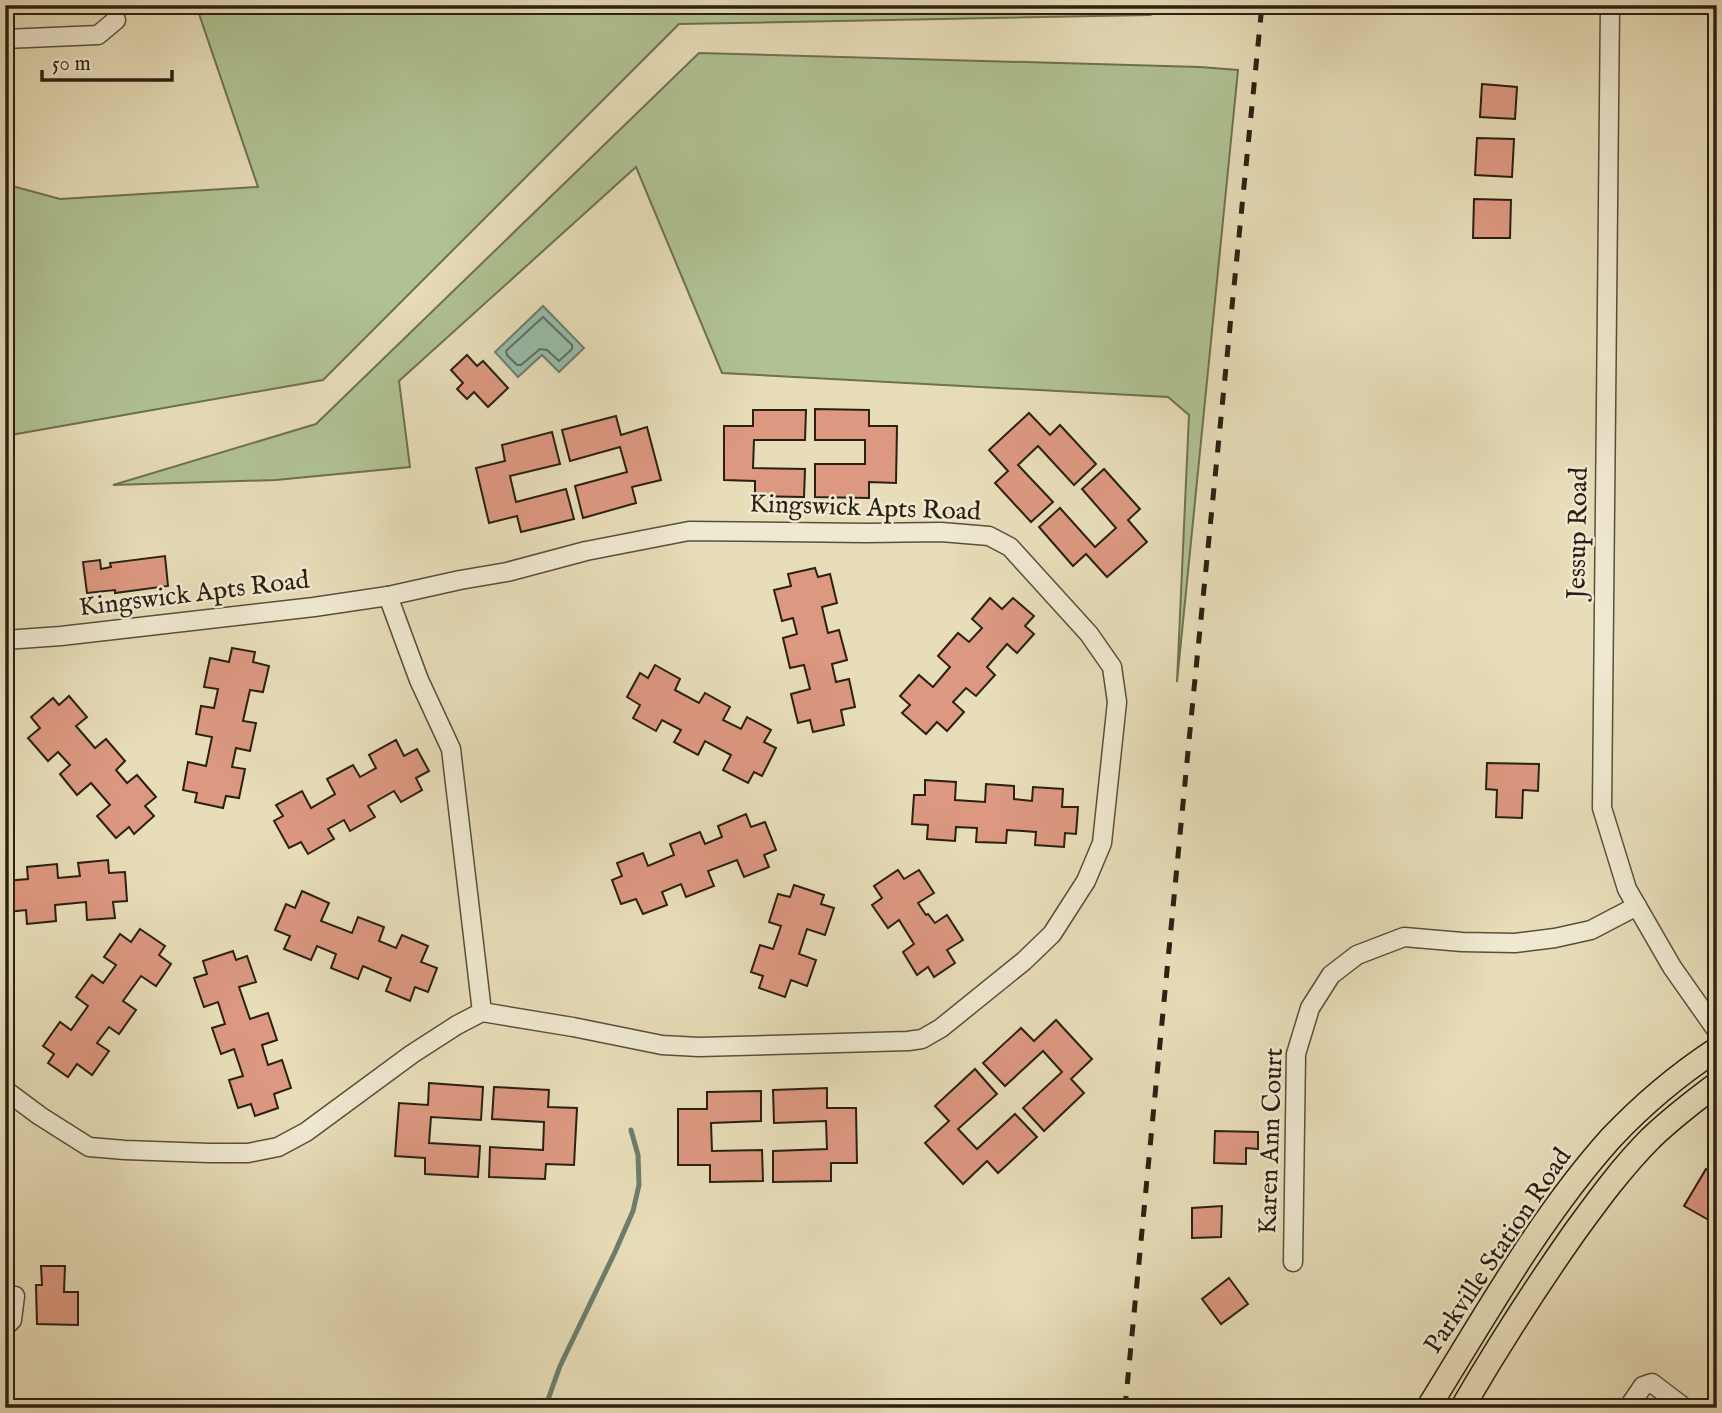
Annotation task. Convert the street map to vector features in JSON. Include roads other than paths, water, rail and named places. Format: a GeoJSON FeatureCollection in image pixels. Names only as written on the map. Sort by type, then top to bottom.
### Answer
{"type":"FeatureCollection","features":[{"type":"Feature","properties":{"kind":"main road","name":"Parkville Station Road"},"geometry":{"type":"LineString","coordinates":[[1428,1408],[1565,1194],[1612,1138],[1649,1101],[1717,1049]]}},
{"type":"Feature","properties":{"kind":"main road","name":"Parkville Station Road"},"geometry":{"type":"LineString","coordinates":[[1462,1408],[1527,1302],[1608,1186],[1651,1139],[1717,1084]]}},
{"type":"Feature","properties":{"kind":"street","name":"Jessup Road"},"geometry":{"type":"LineString","coordinates":[[1610,5],[1602,808],[1627,889],[1672,967],[1717,1031]]}},
{"type":"Feature","properties":{"kind":"street"},"geometry":{"type":"LineString","coordinates":[[5,39],[98,35],[116,20]]}},
{"type":"Feature","properties":{"kind":"street","name":"Kingswick Apts Road"},"geometry":{"type":"LineString","coordinates":[[5,640],[314,607],[388,596],[507,572],[586,551],[689,531],[941,532],[989,536],[1010,547],[1089,634],[1112,667],[1117,702],[1102,844],[1086,881],[1052,934],[1024,961],[941,1028],[922,1038],[908,1041],[699,1047],[662,1045],[482,1012]]}},
{"type":"Feature","properties":{"kind":"street"},"geometry":{"type":"LineString","coordinates":[[5,1090],[89,1147],[248,1153],[278,1147],[306,1132],[412,1054],[482,1012],[451,749],[419,680],[388,596]]}},
{"type":"Feature","properties":{"kind":"street","name":"Karen Ann Court"},"geometry":{"type":"LineString","coordinates":[[1293,1262],[1296,1054],[1310,1008],[1331,975],[1357,956],[1404,937],[1515,943],[1555,938],[1591,930],[1637,906]]}},
{"type":"Feature","properties":{"kind":"street"},"geometry":{"type":"LineString","coordinates":[[5,1327],[12,1320],[15,1296]]}},
{"type":"Feature","properties":{"kind":"street"},"geometry":{"type":"LineString","coordinates":[[1628,1408],[1643,1386],[1652,1383],[1685,1408]]}},
{"type":"Feature","properties":{"kind":"water"},"geometry":{"type":"Polygon","coordinates":[[[543,306],[584,348],[559,372],[542,355],[518,377],[495,352],[543,306]]]}},
{"type":"Feature","properties":{"kind":"waterway"},"geometry":{"type":"LineString","coordinates":[[545,1408],[560,1366],[633,1211],[639,1185],[638,1155],[631,1130]]}},
{"type":"Feature","properties":{"kind":"railway"},"geometry":{"type":"LineString","coordinates":[[1125,1408],[1262,5]]}}]}
